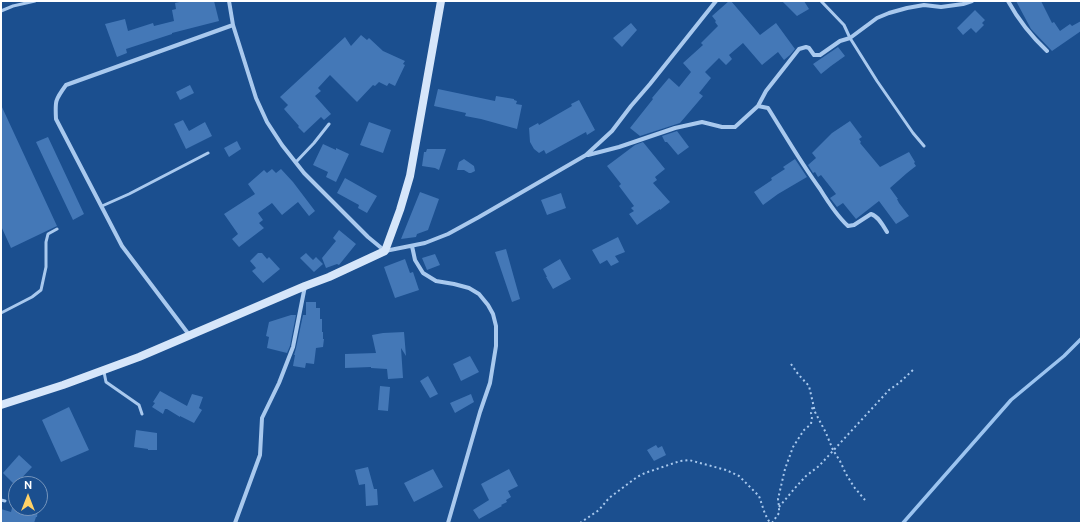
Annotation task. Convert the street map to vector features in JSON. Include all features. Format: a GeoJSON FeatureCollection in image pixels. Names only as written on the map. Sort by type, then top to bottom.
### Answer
{"type":"FeatureCollection","features":[{"type":"Feature","properties":{"kind":"street"},"geometry":{"type":"LineString","coordinates":[[229,1],[233,25],[256,98],[267,122],[282,145],[304,173],[368,237],[385,251]]}},
{"type":"Feature","properties":{"kind":"street"},"geometry":{"type":"LineString","coordinates":[[385,251],[400,210],[410,176],[441,1]]}},
{"type":"Feature","properties":{"kind":"street"},"geometry":{"type":"LineString","coordinates":[[1,406],[138,357],[329,277],[385,251],[425,243],[448,234],[491,210],[586,155],[612,132],[631,106],[716,1]]}},
{"type":"Feature","properties":{"kind":"street"},"geometry":{"type":"LineString","coordinates":[[586,155],[619,147],[675,128],[702,122],[722,127],[735,127],[758,106],[766,91],[802,47],[809,48],[816,56],[820,55],[840,41],[850,38],[877,18],[889,13],[924,5],[940,7],[963,4],[972,1]]}},
{"type":"Feature","properties":{"kind":"street"},"geometry":{"type":"LineString","coordinates":[[1008,1],[1016,16],[1047,51]]}},
{"type":"Feature","properties":{"kind":"street"},"geometry":{"type":"LineString","coordinates":[[190,336],[122,246],[56,119],[56,98],[66,85],[233,25]]}},
{"type":"Feature","properties":{"kind":"street"},"geometry":{"type":"LineString","coordinates":[[758,106],[768,108],[806,170],[848,226],[854,225],[873,214],[887,232]]}},
{"type":"Feature","properties":{"kind":"street"},"geometry":{"type":"LineString","coordinates":[[412,246],[415,260],[423,273],[436,281],[469,288],[479,294],[493,314],[496,326],[496,346],[490,383],[480,412],[448,523]]}},
{"type":"Feature","properties":{"kind":"street"},"geometry":{"type":"LineString","coordinates":[[235,523],[260,455],[262,418],[279,383],[293,347],[305,286]]}},
{"type":"Feature","properties":{"kind":"lane"},"geometry":{"type":"LineString","coordinates":[[1,11],[13,6],[35,1]]}},
{"type":"Feature","properties":{"kind":"lane"},"geometry":{"type":"LineString","coordinates":[[821,1],[844,25],[850,38],[877,81],[913,133],[924,146]]}},
{"type":"Feature","properties":{"kind":"lane"},"geometry":{"type":"LineString","coordinates":[[296,162],[329,124]]}},
{"type":"Feature","properties":{"kind":"lane"},"geometry":{"type":"LineString","coordinates":[[102,206],[129,194],[208,153]]}},
{"type":"Feature","properties":{"kind":"lane"},"geometry":{"type":"LineString","coordinates":[[1,313],[32,297],[41,290],[46,268],[46,242],[48,234],[57,229]]}},
{"type":"Feature","properties":{"kind":"lane"},"geometry":{"type":"LineString","coordinates":[[104,370],[106,382],[138,405],[142,414]]}},
{"type":"Feature","properties":{"kind":"path"},"geometry":{"type":"LineString","coordinates":[[791,364],[809,386],[813,406],[833,450],[854,487],[865,500]]}},
{"type":"Feature","properties":{"kind":"path"},"geometry":{"type":"LineString","coordinates":[[779,507],[806,476],[819,466],[889,390],[913,370]]}},
{"type":"Feature","properties":{"kind":"path"},"geometry":{"type":"LineString","coordinates":[[580,523],[599,510],[609,498],[637,477],[680,461],[689,460],[726,470],[739,476],[758,496],[765,514],[771,523],[779,513],[778,499],[785,469],[793,446],[804,430],[811,424],[811,413],[813,406]]}},
{"type":"Feature","properties":{"kind":"building"},"geometry":{"type":"Polygon","coordinates":[[[184,1],[214,1],[219,21],[172,33],[126,49],[127,53],[117,57],[105,24],[125,19],[128,31],[153,23],[154,26],[174,21],[172,10],[176,9],[175,3],[184,1]]]}},
{"type":"Feature","properties":{"kind":"building"},"geometry":{"type":"Polygon","coordinates":[[[729,1],[731,1],[760,35],[776,23],[795,49],[784,60],[778,52],[762,65],[743,43],[729,55],[732,59],[726,65],[719,58],[705,72],[711,78],[699,93],[703,96],[680,123],[640,136],[630,128],[669,78],[679,87],[691,72],[683,63],[703,45],[701,43],[718,26],[712,16],[729,1]]]}},
{"type":"Feature","properties":{"kind":"building"},"geometry":{"type":"Polygon","coordinates":[[[782,1],[804,1],[809,9],[797,16],[782,1]]]}},
{"type":"Feature","properties":{"kind":"building"},"geometry":{"type":"Polygon","coordinates":[[[1016,1],[1041,1],[1052,23],[1054,22],[1060,31],[1070,24],[1072,26],[1081,21],[1081,31],[1052,51],[1031,29],[1016,1]]]}},
{"type":"Feature","properties":{"kind":"building"},"geometry":{"type":"Polygon","coordinates":[[[975,10],[985,20],[982,23],[984,25],[976,33],[971,28],[963,35],[957,28],[975,10]]]}},
{"type":"Feature","properties":{"kind":"building"},"geometry":{"type":"Polygon","coordinates":[[[631,23],[637,30],[622,47],[613,38],[631,23]]]}},
{"type":"Feature","properties":{"kind":"building"},"geometry":{"type":"Polygon","coordinates":[[[361,35],[367,40],[369,38],[383,51],[405,61],[403,64],[405,65],[395,86],[389,83],[387,86],[379,82],[375,86],[373,85],[357,102],[330,75],[318,88],[321,91],[315,96],[331,114],[324,120],[321,117],[304,133],[284,109],[288,105],[280,97],[345,37],[351,46],[361,35]]]}},
{"type":"Feature","properties":{"kind":"building"},"geometry":{"type":"Polygon","coordinates":[[[838,47],[845,56],[821,74],[813,64],[838,47]]]}},
{"type":"Feature","properties":{"kind":"building"},"geometry":{"type":"Polygon","coordinates":[[[190,85],[194,93],[180,100],[176,92],[190,85]]]}},
{"type":"Feature","properties":{"kind":"building"},"geometry":{"type":"Polygon","coordinates":[[[438,89],[495,101],[496,96],[514,99],[517,101],[516,104],[522,105],[517,129],[465,116],[466,113],[434,106],[438,89]]]}},
{"type":"Feature","properties":{"kind":"building"},"geometry":{"type":"Polygon","coordinates":[[[579,100],[595,130],[587,135],[586,132],[546,154],[544,150],[539,153],[534,149],[530,142],[529,128],[538,123],[539,125],[572,106],[571,104],[579,100]]]}},
{"type":"Feature","properties":{"kind":"building"},"geometry":{"type":"Polygon","coordinates":[[[1,105],[57,226],[11,248],[1,226],[1,105]]]}},
{"type":"Feature","properties":{"kind":"building"},"geometry":{"type":"Polygon","coordinates":[[[183,120],[189,131],[205,122],[212,136],[186,149],[174,124],[183,120]]]}},
{"type":"Feature","properties":{"kind":"building"},"geometry":{"type":"Polygon","coordinates":[[[850,121],[862,137],[859,139],[861,142],[860,143],[880,167],[909,152],[915,162],[914,163],[916,166],[890,188],[909,216],[896,224],[879,201],[856,219],[843,203],[837,207],[830,198],[836,194],[821,175],[818,177],[815,172],[813,173],[808,165],[816,158],[812,153],[832,133],[850,121]]]}},
{"type":"Feature","properties":{"kind":"building"},"geometry":{"type":"Polygon","coordinates":[[[369,122],[391,130],[383,153],[360,145],[369,122]]]}},
{"type":"Feature","properties":{"kind":"building"},"geometry":{"type":"Polygon","coordinates":[[[677,131],[689,147],[678,155],[667,142],[665,142],[662,136],[677,131]]]}},
{"type":"Feature","properties":{"kind":"building"},"geometry":{"type":"Polygon","coordinates":[[[48,137],[84,214],[73,220],[36,142],[48,137]]]}},
{"type":"Feature","properties":{"kind":"building"},"geometry":{"type":"Polygon","coordinates":[[[237,141],[241,149],[229,157],[224,148],[237,141]]]}},
{"type":"Feature","properties":{"kind":"building"},"geometry":{"type":"Polygon","coordinates":[[[643,142],[665,169],[655,177],[657,180],[653,183],[670,202],[637,225],[629,214],[634,211],[631,208],[634,206],[619,186],[621,184],[607,166],[635,145],[643,142]]]}},
{"type":"Feature","properties":{"kind":"building"},"geometry":{"type":"Polygon","coordinates":[[[323,144],[349,154],[336,182],[326,177],[328,172],[313,165],[323,144]]]}},
{"type":"Feature","properties":{"kind":"building"},"geometry":{"type":"Polygon","coordinates":[[[427,149],[446,149],[439,170],[422,166],[424,152],[426,152],[427,149]]]}},
{"type":"Feature","properties":{"kind":"building"},"geometry":{"type":"Polygon","coordinates":[[[464,159],[474,166],[475,171],[469,173],[464,170],[457,170],[459,162],[464,159]]]}},
{"type":"Feature","properties":{"kind":"building"},"geometry":{"type":"Polygon","coordinates":[[[795,159],[807,177],[778,194],[763,205],[754,192],[772,180],[771,178],[785,169],[783,167],[795,159]]]}},
{"type":"Feature","properties":{"kind":"building"},"geometry":{"type":"Polygon","coordinates":[[[272,169],[276,173],[281,169],[315,211],[309,216],[298,202],[282,215],[272,203],[258,213],[263,220],[259,223],[264,228],[239,247],[232,239],[238,234],[224,214],[255,194],[248,184],[264,170],[267,173],[272,169]]]}},
{"type":"Feature","properties":{"kind":"building"},"geometry":{"type":"Polygon","coordinates":[[[345,178],[377,196],[367,213],[358,208],[359,205],[337,193],[345,178]]]}},
{"type":"Feature","properties":{"kind":"building"},"geometry":{"type":"Polygon","coordinates":[[[420,192],[439,199],[428,230],[417,234],[416,237],[401,239],[420,192]]]}},
{"type":"Feature","properties":{"kind":"building"},"geometry":{"type":"Polygon","coordinates":[[[561,193],[566,208],[547,215],[541,200],[561,193]]]}},
{"type":"Feature","properties":{"kind":"building"},"geometry":{"type":"Polygon","coordinates":[[[339,230],[356,244],[339,265],[337,264],[326,268],[322,258],[336,241],[333,238],[339,230]]]}},
{"type":"Feature","properties":{"kind":"building"},"geometry":{"type":"Polygon","coordinates":[[[618,237],[625,252],[615,256],[619,262],[611,266],[607,260],[600,264],[592,250],[618,237]]]}},
{"type":"Feature","properties":{"kind":"building"},"geometry":{"type":"Polygon","coordinates":[[[506,249],[520,299],[512,302],[495,252],[506,249]]]}},
{"type":"Feature","properties":{"kind":"building"},"geometry":{"type":"Polygon","coordinates":[[[258,253],[262,253],[267,259],[269,257],[280,269],[263,283],[252,271],[256,268],[250,261],[258,253]]]}},
{"type":"Feature","properties":{"kind":"building"},"geometry":{"type":"Polygon","coordinates":[[[306,253],[313,260],[316,257],[323,264],[314,272],[300,258],[306,253]]]}},
{"type":"Feature","properties":{"kind":"building"},"geometry":{"type":"Polygon","coordinates":[[[435,254],[440,265],[427,270],[422,258],[435,254]]]}},
{"type":"Feature","properties":{"kind":"building"},"geometry":{"type":"Polygon","coordinates":[[[405,259],[410,273],[413,272],[419,290],[395,298],[384,267],[405,259]]]}},
{"type":"Feature","properties":{"kind":"building"},"geometry":{"type":"Polygon","coordinates":[[[560,259],[571,279],[553,289],[543,269],[560,259]]]}},
{"type":"Feature","properties":{"kind":"building"},"geometry":{"type":"Polygon","coordinates":[[[306,302],[316,302],[316,308],[320,308],[320,319],[322,319],[322,332],[324,339],[323,347],[316,348],[314,364],[306,363],[305,368],[293,366],[303,315],[306,315],[306,302]]]}},
{"type":"Feature","properties":{"kind":"building"},"geometry":{"type":"Polygon","coordinates":[[[291,315],[296,315],[290,346],[287,353],[267,348],[269,337],[266,336],[269,322],[291,315]]]}},
{"type":"Feature","properties":{"kind":"building"},"geometry":{"type":"Polygon","coordinates":[[[404,332],[406,356],[401,348],[403,378],[388,379],[387,369],[371,367],[345,368],[345,354],[376,353],[372,335],[404,332]]]}},
{"type":"Feature","properties":{"kind":"building"},"geometry":{"type":"Polygon","coordinates":[[[470,356],[479,372],[461,381],[453,364],[470,356]]]}},
{"type":"Feature","properties":{"kind":"building"},"geometry":{"type":"Polygon","coordinates":[[[428,376],[438,394],[430,398],[420,381],[428,376]]]}},
{"type":"Feature","properties":{"kind":"building"},"geometry":{"type":"Polygon","coordinates":[[[380,386],[390,387],[388,411],[378,410],[380,386]]]}},
{"type":"Feature","properties":{"kind":"building"},"geometry":{"type":"Polygon","coordinates":[[[160,391],[187,406],[192,394],[203,397],[199,408],[202,410],[194,423],[167,409],[165,409],[163,414],[152,407],[155,403],[153,402],[160,391]]]}},
{"type":"Feature","properties":{"kind":"building"},"geometry":{"type":"Polygon","coordinates":[[[471,394],[474,402],[455,413],[450,403],[471,394]]]}},
{"type":"Feature","properties":{"kind":"building"},"geometry":{"type":"Polygon","coordinates":[[[69,407],[89,450],[61,462],[42,420],[69,407]]]}},
{"type":"Feature","properties":{"kind":"building"},"geometry":{"type":"Polygon","coordinates":[[[136,430],[157,433],[157,450],[134,447],[136,430]]]}},
{"type":"Feature","properties":{"kind":"building"},"geometry":{"type":"Polygon","coordinates":[[[656,445],[658,448],[662,446],[666,455],[654,461],[647,450],[656,445]]]}},
{"type":"Feature","properties":{"kind":"building"},"geometry":{"type":"Polygon","coordinates":[[[19,455],[32,467],[24,476],[8,476],[8,478],[3,473],[19,455]]]}},
{"type":"Feature","properties":{"kind":"building"},"geometry":{"type":"Polygon","coordinates":[[[368,467],[374,489],[377,489],[378,505],[366,506],[365,484],[359,485],[355,470],[368,467]]]}},
{"type":"Feature","properties":{"kind":"building"},"geometry":{"type":"Polygon","coordinates":[[[433,469],[443,487],[414,502],[404,483],[433,469]]]}},
{"type":"Feature","properties":{"kind":"building"},"geometry":{"type":"Polygon","coordinates":[[[509,469],[518,486],[508,491],[511,497],[506,500],[507,502],[479,519],[473,510],[489,500],[481,484],[509,469]]]}},
{"type":"Feature","properties":{"kind":"building"},"geometry":{"type":"Polygon","coordinates":[[[1,509],[8,511],[8,516],[37,517],[34,523],[1,523],[1,509]]]}},
{"type":"Feature","properties":{"kind":"waterway"},"geometry":{"type":"LineString","coordinates":[[903,523],[1011,400],[1064,356],[1081,339]]}}]}
